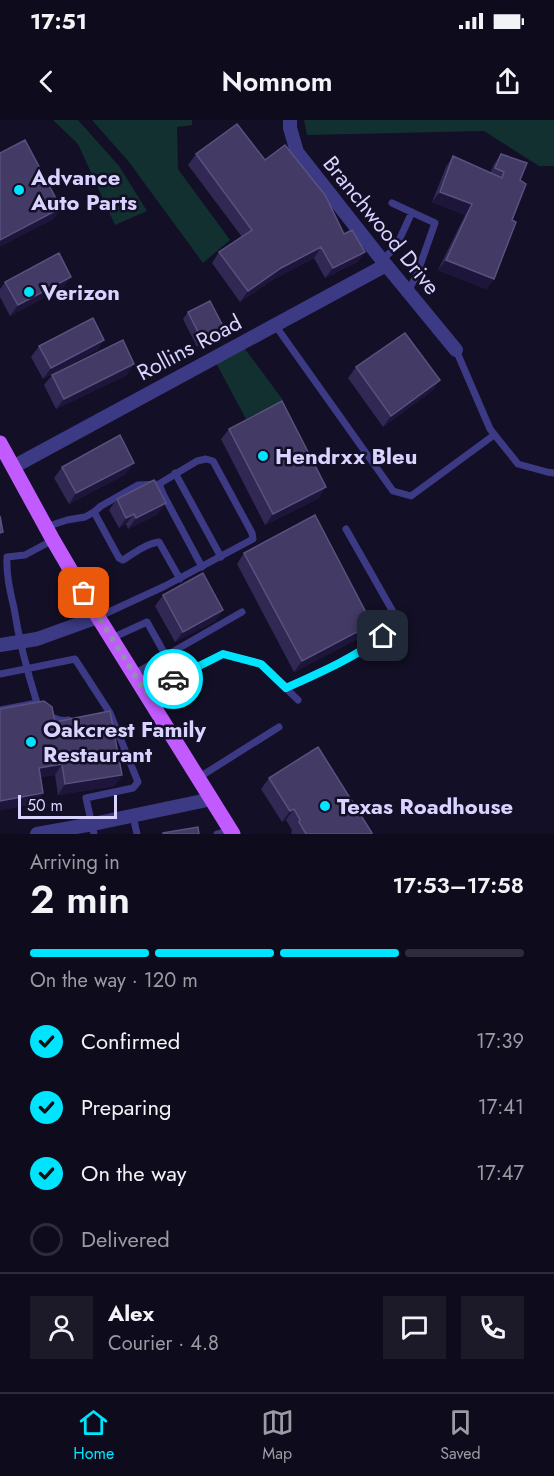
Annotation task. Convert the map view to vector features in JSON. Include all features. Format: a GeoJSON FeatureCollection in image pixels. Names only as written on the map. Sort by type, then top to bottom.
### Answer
{"type":"FeatureCollection","features":[{"type":"Feature","properties":{"kind":"main road"},"geometry":{"type":"LineString","coordinates":[[2,450],[111,639],[212,799],[227,833]]}},
{"type":"Feature","properties":{"kind":"street","name":"Branchwood Drive"},"geometry":{"type":"LineString","coordinates":[[290,120],[297,152],[456,350]]}},
{"type":"Feature","properties":{"kind":"street","name":"Rollins Road"},"geometry":{"type":"LineString","coordinates":[[13,467],[275,325],[384,262]]}},
{"type":"Feature","properties":{"kind":"street"},"geometry":{"type":"LineString","coordinates":[[0,645],[37,639],[98,617]]}},
{"type":"Feature","properties":{"kind":"street"},"geometry":{"type":"LineString","coordinates":[[39,834],[93,829],[133,816],[212,799]]}},
{"type":"Feature","properties":{"kind":"lane"},"geometry":{"type":"LineString","coordinates":[[392,203],[435,223],[417,274],[408,292]]}},
{"type":"Feature","properties":{"kind":"lane"},"geometry":{"type":"LineString","coordinates":[[384,262],[396,247],[412,212]]}},
{"type":"Feature","properties":{"kind":"lane"},"geometry":{"type":"LineString","coordinates":[[275,325],[393,491],[411,496],[494,435]]}},
{"type":"Feature","properties":{"kind":"lane"},"geometry":{"type":"LineString","coordinates":[[456,350],[494,435],[518,464],[554,473]]}},
{"type":"Feature","properties":{"kind":"lane"},"geometry":{"type":"LineString","coordinates":[[75,719],[63,721],[52,718],[37,702],[26,669],[3,556],[25,555],[67,520],[85,517],[138,485],[159,484],[197,461],[206,459],[213,461],[252,533],[253,539],[180,579],[98,617]]}},
{"type":"Feature","properties":{"kind":"lane"},"geometry":{"type":"LineString","coordinates":[[176,473],[221,557]]}},
{"type":"Feature","properties":{"kind":"lane"},"geometry":{"type":"LineString","coordinates":[[159,484],[202,567]]}},
{"type":"Feature","properties":{"kind":"lane"},"geometry":{"type":"LineString","coordinates":[[94,512],[118,558],[123,560],[159,542],[180,579]]}},
{"type":"Feature","properties":{"kind":"lane"},"geometry":{"type":"LineString","coordinates":[[286,688],[371,645],[394,627],[396,617],[346,529]]}},
{"type":"Feature","properties":{"kind":"lane"},"geometry":{"type":"LineString","coordinates":[[134,674],[242,612]]}},
{"type":"Feature","properties":{"kind":"lane"},"geometry":{"type":"LineString","coordinates":[[111,639],[147,622],[166,656]]}},
{"type":"Feature","properties":{"kind":"lane"},"geometry":{"type":"LineString","coordinates":[[146,693],[223,654],[261,664],[298,700]]}},
{"type":"Feature","properties":{"kind":"lane"},"geometry":{"type":"LineString","coordinates":[[0,674],[75,659],[110,713],[138,782],[133,788],[86,798],[93,829]]}},
{"type":"Feature","properties":{"kind":"lane"},"geometry":{"type":"LineString","coordinates":[[0,710],[37,702]]}},
{"type":"Feature","properties":{"kind":"lane"},"geometry":{"type":"LineString","coordinates":[[98,715],[110,713]]}},
{"type":"Feature","properties":{"kind":"lane"},"geometry":{"type":"LineString","coordinates":[[198,778],[279,727]]}},
{"type":"Feature","properties":{"kind":"lane"},"geometry":{"type":"LineString","coordinates":[[133,816],[137,834]]}},
{"type":"Feature","properties":{"kind":"green space"},"geometry":{"type":"Polygon","coordinates":[[[53,120],[78,120],[119,166],[147,211],[115,225],[78,144],[53,120]]]}},
{"type":"Feature","properties":{"kind":"green space"},"geometry":{"type":"Polygon","coordinates":[[[92,120],[192,120],[192,125],[177,127],[178,169],[230,240],[203,263],[129,162],[92,120]]]}},
{"type":"Feature","properties":{"kind":"green space"},"geometry":{"type":"Polygon","coordinates":[[[304,120],[554,120],[554,166],[539,166],[484,131],[307,135],[304,120]]]}},
{"type":"Feature","properties":{"kind":"green space"},"geometry":{"type":"Polygon","coordinates":[[[245,349],[283,400],[246,419],[216,363],[245,349]]]}},
{"type":"Feature","properties":{"kind":"building"},"geometry":{"type":"Polygon","coordinates":[[[237,124],[265,160],[285,145],[325,195],[344,234],[352,230],[365,252],[333,268],[321,247],[281,268],[248,291],[219,252],[252,230],[196,154],[237,124]]]}},
{"type":"Feature","properties":{"kind":"building","name":"Advance Auto Parts"},"geometry":{"type":"Polygon","coordinates":[[[25,140],[61,208],[0,240],[0,153],[25,140]]]}},
{"type":"Feature","properties":{"kind":"building"},"geometry":{"type":"Polygon","coordinates":[[[501,154],[527,163],[520,180],[526,184],[512,220],[516,222],[494,279],[446,260],[472,204],[440,192],[453,156],[502,178],[504,172],[495,168],[501,154]]]}},
{"type":"Feature","properties":{"kind":"building"},"geometry":{"type":"Polygon","coordinates":[[[59,253],[71,277],[18,305],[5,282],[59,253]]]}},
{"type":"Feature","properties":{"kind":"building"},"geometry":{"type":"Polygon","coordinates":[[[210,301],[224,328],[202,340],[188,312],[210,301]]]}},
{"type":"Feature","properties":{"kind":"building"},"geometry":{"type":"Polygon","coordinates":[[[93,318],[104,340],[51,368],[39,346],[93,318]]]}},
{"type":"Feature","properties":{"kind":"building"},"geometry":{"type":"Polygon","coordinates":[[[405,333],[440,380],[391,416],[356,367],[405,333]]]}},
{"type":"Feature","properties":{"kind":"building"},"geometry":{"type":"Polygon","coordinates":[[[123,340],[134,364],[64,399],[52,375],[123,340]]]}},
{"type":"Feature","properties":{"kind":"building"},"geometry":{"type":"Polygon","coordinates":[[[282,401],[326,487],[273,514],[229,429],[282,401]]]}},
{"type":"Feature","properties":{"kind":"building"},"geometry":{"type":"Polygon","coordinates":[[[120,435],[134,463],[76,493],[62,467],[120,435]]]}},
{"type":"Feature","properties":{"kind":"building"},"geometry":{"type":"Polygon","coordinates":[[[154,480],[166,503],[136,518],[134,514],[126,518],[117,499],[154,480]]]}},
{"type":"Feature","properties":{"kind":"building"},"geometry":{"type":"Polygon","coordinates":[[[315,515],[372,624],[302,661],[244,553],[315,515]]]}},
{"type":"Feature","properties":{"kind":"building"},"geometry":{"type":"Polygon","coordinates":[[[0,516],[3,532],[0,533],[0,516]]]}},
{"type":"Feature","properties":{"kind":"building"},"geometry":{"type":"Polygon","coordinates":[[[203,573],[223,610],[183,632],[163,595],[203,573]]]}},
{"type":"Feature","properties":{"kind":"building"},"geometry":{"type":"Polygon","coordinates":[[[44,701],[52,707],[55,722],[110,711],[122,775],[65,784],[62,764],[39,768],[43,793],[0,801],[0,709],[44,701]]]}},
{"type":"Feature","properties":{"kind":"building"},"geometry":{"type":"Polygon","coordinates":[[[318,747],[372,833],[306,834],[294,809],[290,811],[269,778],[318,747]]]}},
{"type":"Feature","properties":{"kind":"building"},"geometry":{"type":"Polygon","coordinates":[[[198,827],[199,834],[163,834],[163,833],[198,827]]]}},
{"type":"Feature","properties":{"kind":"way so far"},"geometry":{"type":"LineString","coordinates":[[84,593],[146,693],[173,679]]}},
{"type":"Feature","properties":{"kind":"place","name":"Advance Auto Parts"},"geometry":{"type":"Point","coordinates":[19,190]}},
{"type":"Feature","properties":{"kind":"place","name":"Verizon"},"geometry":{"type":"Point","coordinates":[29,292]}},
{"type":"Feature","properties":{"kind":"place","name":"Hendrxx Bleu"},"geometry":{"type":"Point","coordinates":[263,456]}},
{"type":"Feature","properties":{"kind":"place","name":"Oakcrest Family Restaurant"},"geometry":{"type":"Point","coordinates":[31,742]}},
{"type":"Feature","properties":{"kind":"place","name":"Texas Roadhouse"},"geometry":{"type":"Point","coordinates":[325,806]}},
{"type":"Feature","properties":{"kind":"route"},"geometry":{"type":"LineString","coordinates":[[173,679],[223,654],[261,664],[286,688],[331,667],[383,636]]}}]}
